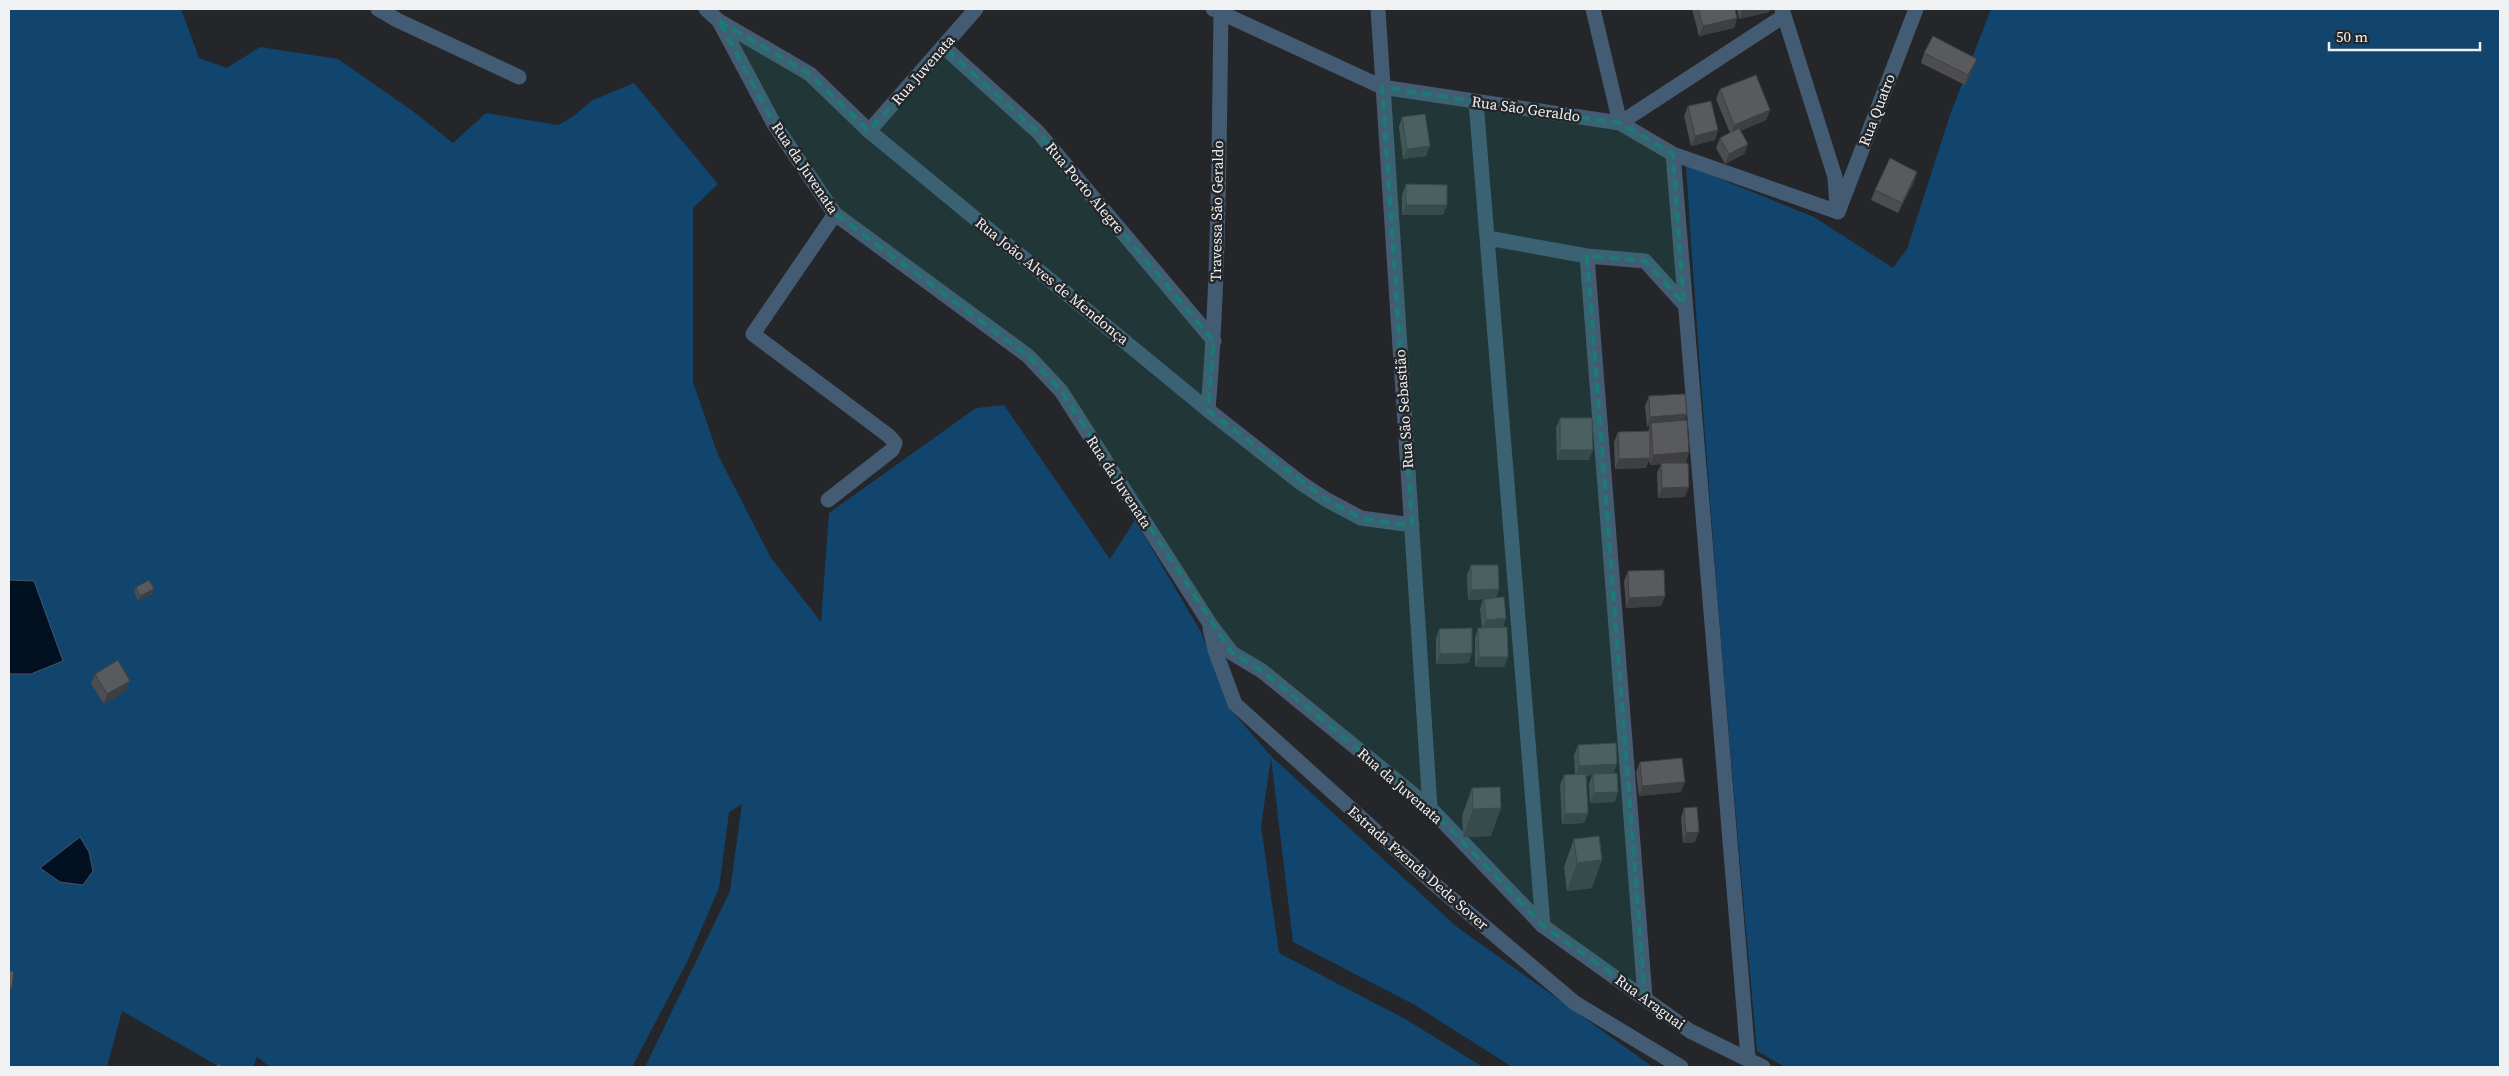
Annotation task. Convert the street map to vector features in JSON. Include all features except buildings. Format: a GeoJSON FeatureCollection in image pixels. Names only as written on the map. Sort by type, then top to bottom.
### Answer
{"type":"FeatureCollection","features":[{"type":"Feature","properties":{"kind":"street"},"geometry":{"type":"LineString","coordinates":[[378,9],[397,20],[519,77]]}},
{"type":"Feature","properties":{"kind":"street","name":"Rua João Alves de Mendonça"},"geometry":{"type":"LineString","coordinates":[[706,9],[720,21],[810,74],[869,131],[1208,410],[1301,483],[1360,518],[1412,525]]}},
{"type":"Feature","properties":{"kind":"street","name":"Rua Juvenata"},"geometry":{"type":"LineString","coordinates":[[869,131],[976,9]]}},
{"type":"Feature","properties":{"kind":"street","name":"Rua São Sebastião"},"geometry":{"type":"LineString","coordinates":[[1378,9],[1430,808]]}},
{"type":"Feature","properties":{"kind":"street"},"geometry":{"type":"LineString","coordinates":[[1594,9],[1620,122],[1783,13],[1835,177],[1838,212]]}},
{"type":"Feature","properties":{"kind":"street","name":"Rua Quatro"},"geometry":{"type":"LineString","coordinates":[[1838,212],[1916,9]]}},
{"type":"Feature","properties":{"kind":"street","name":"Rua São Geraldo"},"geometry":{"type":"LineString","coordinates":[[1217,10],[1382,87],[1620,122],[1674,154],[1838,212]]}},
{"type":"Feature","properties":{"kind":"street","name":"Travessa São Geraldo"},"geometry":{"type":"LineString","coordinates":[[1208,410],[1214,341],[1217,10]]}},
{"type":"Feature","properties":{"kind":"street","name":"Rua da Juvenata"},"geometry":{"type":"LineString","coordinates":[[720,21],[774,124],[835,214],[1028,356],[1061,391],[1210,624],[1232,654],[1262,671],[1430,808],[1543,926]]}},
{"type":"Feature","properties":{"kind":"street","name":"Rua Porto Alegre"},"geometry":{"type":"LineString","coordinates":[[944,47],[1038,132],[1214,341]]}},
{"type":"Feature","properties":{"kind":"street"},"geometry":{"type":"LineString","coordinates":[[1476,102],[1543,926]]}},
{"type":"Feature","properties":{"kind":"street"},"geometry":{"type":"LineString","coordinates":[[1674,154],[1684,304],[1748,1058]]}},
{"type":"Feature","properties":{"kind":"street"},"geometry":{"type":"LineString","coordinates":[[828,500],[892,450],[895,443],[882,430],[753,334],[835,214]]}},
{"type":"Feature","properties":{"kind":"street"},"geometry":{"type":"LineString","coordinates":[[1488,238],[1587,256],[1645,261],[1684,304]]}},
{"type":"Feature","properties":{"kind":"street"},"geometry":{"type":"LineString","coordinates":[[1587,256],[1645,997]]}},
{"type":"Feature","properties":{"kind":"street","name":"Estrada Fzenda Dede Sover"},"geometry":{"type":"LineString","coordinates":[[1210,624],[1215,650],[1234,704],[1432,882],[1575,1003],[1681,1067]]}},
{"type":"Feature","properties":{"kind":"street","name":"Rua Araguai"},"geometry":{"type":"LineString","coordinates":[[1543,926],[1645,997],[1690,1031],[1763,1067]]}},
{"type":"Feature","properties":{"kind":"highlighted area"},"geometry":{"type":"Polygon","coordinates":[[[719,21],[810,74],[869,131],[944,47],[1038,132],[1214,341],[1208,410],[1327,500],[1361,518],[1383,522],[1412,525],[1382,87],[1620,123],[1673,154],[1684,304],[1645,261],[1587,256],[1645,997],[1543,926],[1430,808],[1262,671],[1232,653],[1061,391],[1028,356],[835,214],[774,124],[719,21]]]}},
{"type":"Feature","properties":{"kind":"shaded area"},"geometry":{"type":"Polygon","coordinates":[[[9,9],[181,9],[199,58],[227,68],[260,47],[338,59],[414,112],[453,143],[486,113],[558,125],[574,116],[591,101],[634,83],[718,184],[693,208],[693,382],[718,455],[771,558],[821,622],[829,513],[976,408],[1004,405],[1110,559],[1135,520],[1201,632],[1230,709],[1271,756],[1457,927],[1653,1067],[1512,1067],[1415,1005],[1293,942],[1271,758],[1261,826],[1279,953],[1407,1020],[1483,1067],[645,1067],[730,891],[742,804],[729,812],[719,888],[687,962],[632,1067],[270,1067],[257,1057],[253,1067],[220,1067],[122,1011],[107,1067],[9,1067],[9,9]]]}},
{"type":"Feature","properties":{"kind":"shaded area"},"geometry":{"type":"Polygon","coordinates":[[[1991,9],[2500,9],[2500,1067],[1785,1067],[1757,1051],[1718,608],[1686,165],[1814,217],[1893,268],[1907,249],[1950,115],[1991,9]]]}},
{"type":"Feature","properties":{"kind":"shaded area"},"geometry":{"type":"Polygon","coordinates":[[[9,580],[34,581],[63,661],[31,674],[9,674],[9,580]]]}},
{"type":"Feature","properties":{"kind":"shaded area"},"geometry":{"type":"Polygon","coordinates":[[[80,837],[89,852],[93,871],[83,885],[60,882],[40,868],[80,837]]]}}]}
